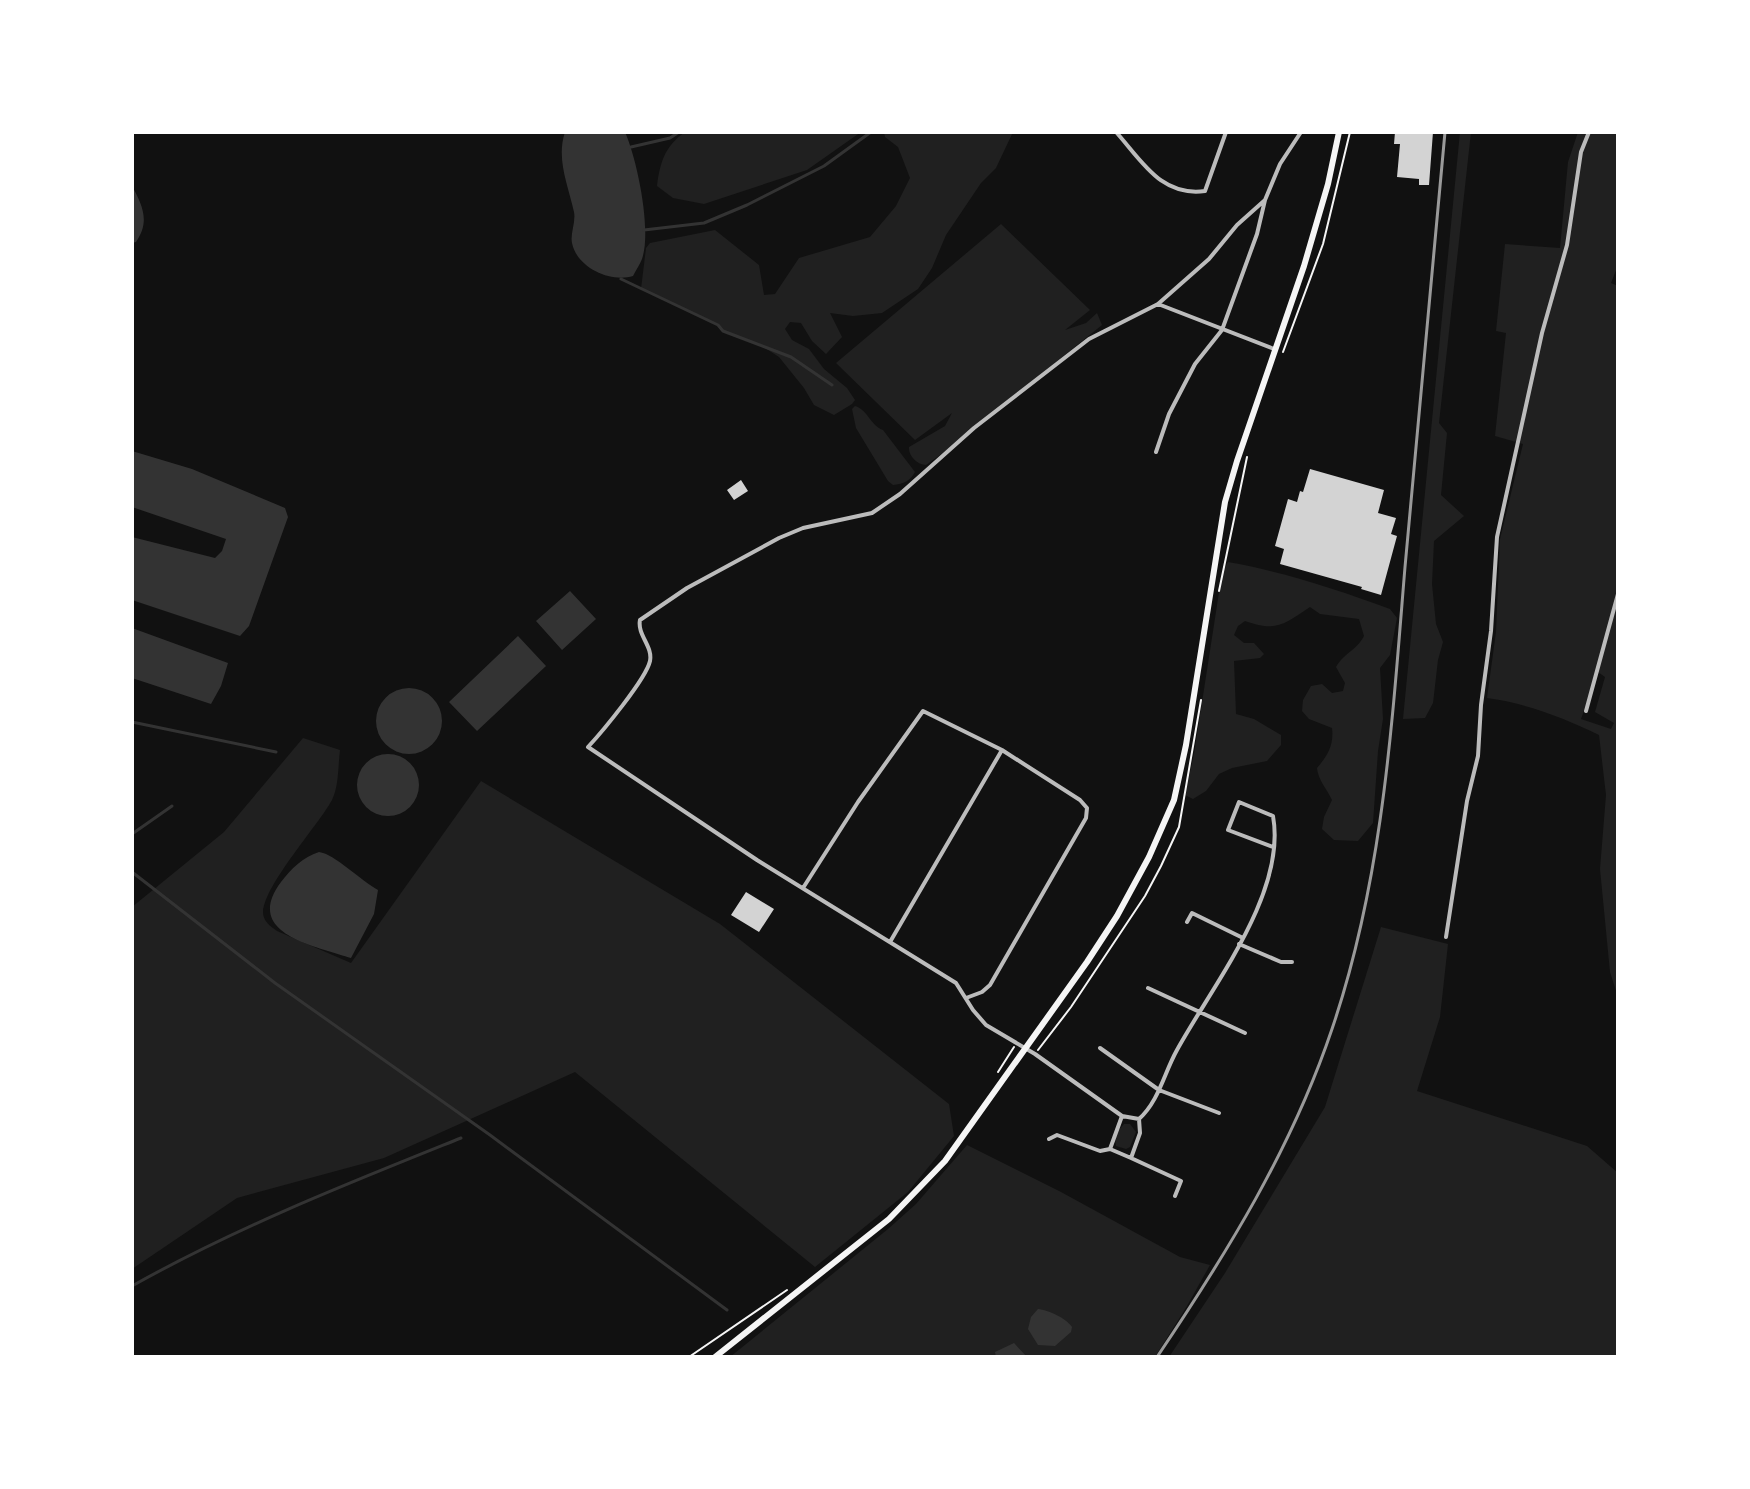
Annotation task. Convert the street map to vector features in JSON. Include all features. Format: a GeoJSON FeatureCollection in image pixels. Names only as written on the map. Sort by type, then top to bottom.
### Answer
{"type":"FeatureCollection","features":[{"type":"Feature","properties":{"kind":"main road"},"geometry":{"type":"LineString","coordinates":[[715,1357],[844,1257],[914,1195],[945,1161],[1117,916],[1149,857],[1174,800],[1186,745],[1225,502],[1304,266],[1328,184],[1339,132]]}},
{"type":"Feature","properties":{"kind":"street"},"geometry":{"type":"LineString","coordinates":[[1116,132],[1159,180],[1188,193],[1205,191],[1226,132]]}},
{"type":"Feature","properties":{"kind":"street"},"geometry":{"type":"LineString","coordinates":[[1156,452],[1169,414],[1195,364],[1222,330],[1257,234],[1265,200],[1280,164],[1301,132]]}},
{"type":"Feature","properties":{"kind":"street"},"geometry":{"type":"LineString","coordinates":[[1446,937],[1467,801],[1478,756],[1497,537],[1542,333],[1567,245],[1581,152],[1589,132]]}},
{"type":"Feature","properties":{"kind":"street"},"geometry":{"type":"LineString","coordinates":[[1139,1119],[1122,1116],[986,1025],[956,983],[803,888],[588,747],[614,719],[650,661],[648,647],[638,629],[640,620],[687,588],[779,538],[803,528],[872,513],[900,494],[974,428],[1089,339],[1158,304],[1209,259],[1237,225],[1265,200]]}},
{"type":"Feature","properties":{"kind":"street"},"geometry":{"type":"LineString","coordinates":[[1158,304],[1274,349]]}},
{"type":"Feature","properties":{"kind":"street"},"geometry":{"type":"LineString","coordinates":[[1586,711],[1618,594]]}},
{"type":"Feature","properties":{"kind":"street"},"geometry":{"type":"LineString","coordinates":[[803,888],[858,802],[923,711],[1002,750],[1080,800],[1087,808],[1086,818],[990,985],[966,998]]}},
{"type":"Feature","properties":{"kind":"street"},"geometry":{"type":"LineString","coordinates":[[890,942],[1002,750]]}},
{"type":"Feature","properties":{"kind":"street"},"geometry":{"type":"LineString","coordinates":[[1139,1119],[1149,1110],[1176,1050],[1243,938],[1263,892],[1273,847],[1273,816],[1239,802],[1228,830],[1273,847]]}},
{"type":"Feature","properties":{"kind":"street"},"geometry":{"type":"LineString","coordinates":[[1187,922],[1192,913],[1243,938]]}},
{"type":"Feature","properties":{"kind":"street"},"geometry":{"type":"LineString","coordinates":[[1239,944],[1281,962],[1292,962]]}},
{"type":"Feature","properties":{"kind":"street"},"geometry":{"type":"LineString","coordinates":[[1148,988],[1245,1033]]}},
{"type":"Feature","properties":{"kind":"street"},"geometry":{"type":"LineString","coordinates":[[1100,1048],[1159,1090],[1219,1113]]}},
{"type":"Feature","properties":{"kind":"street"},"geometry":{"type":"LineString","coordinates":[[1110,1149],[1122,1116]]}},
{"type":"Feature","properties":{"kind":"street"},"geometry":{"type":"LineString","coordinates":[[1131,1158],[1140,1133],[1139,1119]]}},
{"type":"Feature","properties":{"kind":"street"},"geometry":{"type":"LineString","coordinates":[[1049,1139],[1057,1135],[1100,1151],[1110,1149],[1131,1158],[1181,1181],[1175,1196]]}},
{"type":"Feature","properties":{"kind":"path"},"geometry":{"type":"LineString","coordinates":[[994,1079],[1017,1043]]}},
{"type":"Feature","properties":{"kind":"path"},"geometry":{"type":"LineString","coordinates":[[689,1357],[796,1284]]}},
{"type":"Feature","properties":{"kind":"shaded area"},"geometry":{"type":"Polygon","coordinates":[[[565,132],[625,132],[638,176],[645,231],[642,259],[633,276],[624,278],[596,272],[575,252],[572,239],[574,212],[562,162],[565,132]]]}},
{"type":"Feature","properties":{"kind":"shaded area"},"geometry":{"type":"Polygon","coordinates":[[[685,132],[861,132],[807,170],[704,204],[673,198],[657,186],[665,155],[685,132]]]}},
{"type":"Feature","properties":{"kind":"shaded area"},"geometry":{"type":"Polygon","coordinates":[[[884,132],[1013,132],[996,168],[981,183],[946,235],[932,268],[918,289],[882,313],[853,316],[830,313],[842,337],[826,354],[812,341],[801,323],[790,322],[785,329],[792,340],[809,349],[824,369],[847,388],[855,400],[852,404],[834,415],[814,405],[779,357],[641,289],[646,248],[650,243],[715,230],[759,265],[764,295],[775,294],[799,258],[870,237],[896,206],[910,178],[898,147],[885,137],[884,132]]]}},
{"type":"Feature","properties":{"kind":"shaded area"},"geometry":{"type":"Polygon","coordinates":[[[1460,132],[1471,132],[1439,423],[1447,433],[1441,495],[1464,516],[1434,541],[1432,584],[1436,624],[1443,642],[1433,703],[1425,718],[1403,719],[1460,132]]]}},
{"type":"Feature","properties":{"kind":"shaded area"},"geometry":{"type":"Polygon","coordinates":[[[1578,132],[1618,132],[1618,265],[1611,283],[1618,286],[1618,997],[1610,972],[1600,869],[1606,795],[1599,735],[1544,712],[1487,698],[1496,632],[1500,539],[1523,444],[1495,436],[1506,333],[1496,331],[1505,244],[1560,248],[1568,162],[1578,132]],[[1598,672],[1581,719],[1611,729],[1614,723],[1595,712],[1605,677],[1598,672]]]}},
{"type":"Feature","properties":{"kind":"shaded area"},"geometry":{"type":"Polygon","coordinates":[[[132,186],[142,207],[144,221],[140,235],[132,243],[132,186]]]}},
{"type":"Feature","properties":{"kind":"shaded area"},"geometry":{"type":"Polygon","coordinates":[[[1001,224],[1090,310],[1065,330],[1086,323],[1097,313],[1102,325],[947,450],[923,465],[912,456],[909,447],[945,426],[952,413],[915,440],[836,363],[1001,224]]]}},
{"type":"Feature","properties":{"kind":"shaded area"},"geometry":{"type":"Polygon","coordinates":[[[855,406],[883,430],[915,472],[909,480],[893,485],[888,481],[856,428],[852,409],[855,406]]]}},
{"type":"Feature","properties":{"kind":"shaded area"},"geometry":{"type":"Polygon","coordinates":[[[132,451],[192,469],[285,508],[288,517],[249,626],[240,636],[132,600],[132,537],[215,558],[222,551],[226,539],[132,507],[132,451]]]}},
{"type":"Feature","properties":{"kind":"shaded area"},"geometry":{"type":"Polygon","coordinates":[[[1228,562],[1330,588],[1390,609],[1397,618],[1390,655],[1380,668],[1383,719],[1373,823],[1358,841],[1334,840],[1322,829],[1332,800],[1317,768],[1329,750],[1332,728],[1309,719],[1302,711],[1303,700],[1311,686],[1322,684],[1332,693],[1343,691],[1345,683],[1336,667],[1364,636],[1359,619],[1320,614],[1310,607],[1279,625],[1264,626],[1245,621],[1238,626],[1234,635],[1244,643],[1254,643],[1264,654],[1260,658],[1234,661],[1236,714],[1254,719],[1281,735],[1281,745],[1267,761],[1232,768],[1219,774],[1206,791],[1193,799],[1185,795],[1222,573],[1228,562]]]}},
{"type":"Feature","properties":{"kind":"shaded area"},"geometry":{"type":"Polygon","coordinates":[[[570,591],[596,619],[562,650],[536,621],[570,591]]]}},
{"type":"Feature","properties":{"kind":"shaded area"},"geometry":{"type":"Polygon","coordinates":[[[132,628],[228,663],[211,704],[132,678],[132,628]]]}},
{"type":"Feature","properties":{"kind":"shaded area"},"geometry":{"type":"Polygon","coordinates":[[[518,636],[546,666],[477,731],[449,702],[518,636]]]}},
{"type":"Feature","properties":{"kind":"shaded area"},"geometry":{"type":"Polygon","coordinates":[[[409,688],[432,698],[442,721],[432,744],[409,754],[386,744],[376,721],[386,698],[409,688]]]}},
{"type":"Feature","properties":{"kind":"shaded area"},"geometry":{"type":"Polygon","coordinates":[[[303,738],[340,750],[337,782],[332,800],[282,871],[266,900],[264,918],[277,931],[351,963],[481,781],[720,924],[949,1104],[954,1136],[908,1192],[815,1267],[575,1072],[384,1158],[237,1198],[132,1269],[132,907],[224,832],[303,738]]]}},
{"type":"Feature","properties":{"kind":"shaded area"},"geometry":{"type":"Polygon","coordinates":[[[388,754],[410,763],[419,785],[410,807],[388,816],[366,807],[357,785],[366,763],[388,754]]]}},
{"type":"Feature","properties":{"kind":"shaded area"},"geometry":{"type":"Polygon","coordinates":[[[319,852],[333,858],[378,890],[374,914],[351,958],[288,935],[277,926],[271,914],[271,900],[281,882],[298,864],[319,852]]]}},
{"type":"Feature","properties":{"kind":"shaded area"},"geometry":{"type":"Polygon","coordinates":[[[1381,927],[1448,944],[1440,1017],[1417,1091],[1587,1146],[1618,1173],[1618,1357],[1169,1357],[1225,1273],[1325,1107],[1381,927]]]}},
{"type":"Feature","properties":{"kind":"shaded area"},"geometry":{"type":"Polygon","coordinates":[[[1124,1124],[1130,1124],[1136,1132],[1130,1147],[1126,1149],[1116,1146],[1117,1134],[1124,1124]]]}},
{"type":"Feature","properties":{"kind":"shaded area"},"geometry":{"type":"Polygon","coordinates":[[[967,1145],[1180,1257],[1210,1265],[1155,1357],[730,1357],[916,1204],[967,1145]]]}},
{"type":"Feature","properties":{"kind":"shaded area"},"geometry":{"type":"Polygon","coordinates":[[[1038,1309],[1056,1315],[1072,1327],[1071,1332],[1055,1346],[1038,1345],[1028,1329],[1031,1317],[1038,1309]]]}},
{"type":"Feature","properties":{"kind":"shaded area"},"geometry":{"type":"Polygon","coordinates":[[[1014,1343],[1027,1357],[996,1357],[995,1352],[1014,1343]]]}},
{"type":"Feature","properties":{"kind":"building"},"geometry":{"type":"Polygon","coordinates":[[[1395,132],[1433,132],[1429,185],[1419,185],[1419,179],[1397,177],[1400,144],[1394,144],[1395,132]]]}},
{"type":"Feature","properties":{"kind":"building"},"geometry":{"type":"Polygon","coordinates":[[[1310,469],[1384,490],[1378,513],[1396,518],[1391,534],[1397,536],[1381,595],[1280,564],[1284,549],[1275,546],[1288,499],[1297,502],[1310,469]]]}},
{"type":"Feature","properties":{"kind":"building"},"geometry":{"type":"Polygon","coordinates":[[[741,480],[748,491],[734,500],[727,490],[741,480]]]}},
{"type":"Feature","properties":{"kind":"building"},"geometry":{"type":"Polygon","coordinates":[[[746,892],[774,909],[759,932],[731,915],[746,892]]]}},
{"type":"Feature","properties":{"kind":"waterway"},"geometry":{"type":"LineString","coordinates":[[631,147],[670,138],[679,132]]}},
{"type":"Feature","properties":{"kind":"waterway"},"geometry":{"type":"LineString","coordinates":[[644,230],[704,223],[747,205],[824,166],[871,132]]}},
{"type":"Feature","properties":{"kind":"waterway"},"geometry":{"type":"LineString","coordinates":[[621,279],[718,325],[723,331],[791,357],[832,385]]}},
{"type":"Feature","properties":{"kind":"waterway"},"geometry":{"type":"LineString","coordinates":[[132,722],[276,752]]}},
{"type":"Feature","properties":{"kind":"waterway"},"geometry":{"type":"LineString","coordinates":[[132,834],[172,806]]}},
{"type":"Feature","properties":{"kind":"waterway"},"geometry":{"type":"LineString","coordinates":[[132,872],[275,983],[490,1135],[727,1310]]}},
{"type":"Feature","properties":{"kind":"waterway"},"geometry":{"type":"LineString","coordinates":[[132,1286],[253,1225],[461,1138]]}},
{"type":"Feature","properties":{"kind":"railway"},"geometry":{"type":"LineString","coordinates":[[1157,1357],[1233,1239],[1298,1116],[1332,1029],[1363,916],[1390,743],[1445,132]]}}]}
